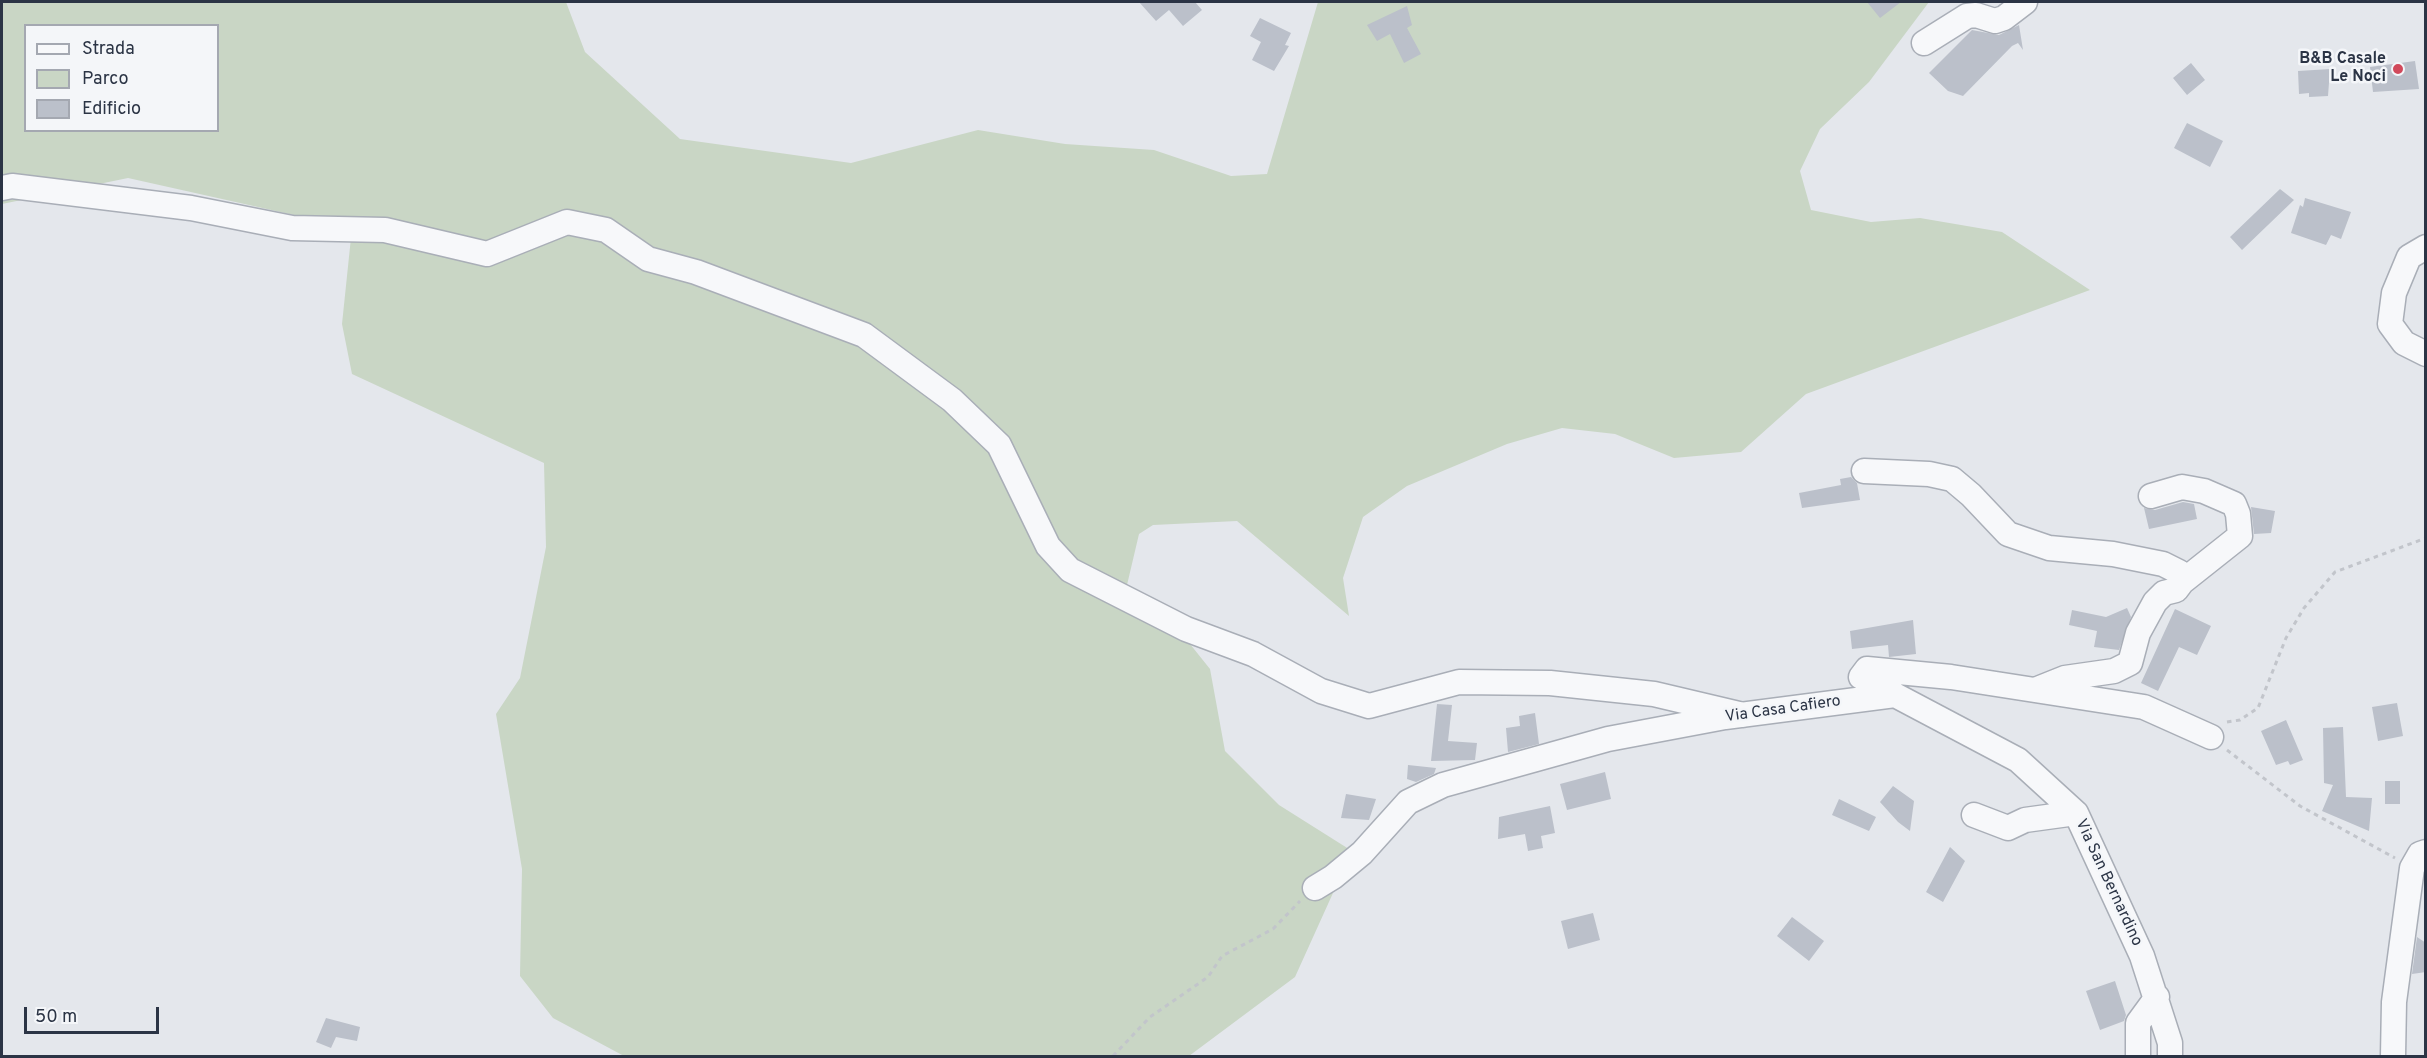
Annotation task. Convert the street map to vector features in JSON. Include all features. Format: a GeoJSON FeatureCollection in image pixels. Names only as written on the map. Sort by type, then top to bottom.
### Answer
{"type":"FeatureCollection","features":[{"type":"Feature","properties":{"kind":"street"},"geometry":{"type":"LineString","coordinates":[[1924,43],[1967,16],[1976,15],[1995,21],[2004,18],[2025,2]]}},
{"type":"Feature","properties":{"kind":"street"},"geometry":{"type":"LineString","coordinates":[[2,188],[12,186],[191,208],[292,228],[385,230],[487,254],[567,222],[606,230],[648,259],[696,272],[864,335],[952,399],[999,445],[1048,546],[1070,570],[1186,629],[1253,654],[1321,691],[1369,706],[1459,682],[1550,683],[1654,694],[1743,715]]}},
{"type":"Feature","properties":{"kind":"street"},"geometry":{"type":"LineString","coordinates":[[2426,247],[2409,257],[2394,293],[2390,324],[2404,343],[2426,354]]}},
{"type":"Feature","properties":{"kind":"street"},"geometry":{"type":"LineString","coordinates":[[1864,471],[1929,474],[1952,479],[1971,495],[2008,534],[2049,548],[2113,554],[2163,564],[2179,572],[2182,582]]}},
{"type":"Feature","properties":{"kind":"street"},"geometry":{"type":"LineString","coordinates":[[2036,690],[2065,678],[2114,671],[2130,663],[2138,633],[2155,602],[2163,594],[2176,590],[2182,582],[2240,536],[2238,514],[2234,504],[2204,491],[2181,487],[2151,496]]}},
{"type":"Feature","properties":{"kind":"street"},"geometry":{"type":"LineString","coordinates":[[1895,695],[1861,677],[1867,669],[1951,677],[2144,706],[2211,737]]}},
{"type":"Feature","properties":{"kind":"street","name":"Via Casa Cafiero"},"geometry":{"type":"LineString","coordinates":[[1315,888],[1334,877],[1362,853],[1408,802],[1443,785],[1608,739],[1743,715],[1895,695]]}},
{"type":"Feature","properties":{"kind":"street","name":"Via San Bernardino"},"geometry":{"type":"LineString","coordinates":[[1895,695],[2018,760],[2076,813],[2142,956],[2170,1043],[2170,1056]]}},
{"type":"Feature","properties":{"kind":"street"},"geometry":{"type":"LineString","coordinates":[[1974,815],[2008,828],[2025,820],[2076,813]]}},
{"type":"Feature","properties":{"kind":"street"},"geometry":{"type":"LineString","coordinates":[[2394,1056],[2394,1002],[2419,860]]}},
{"type":"Feature","properties":{"kind":"street"},"geometry":{"type":"LineString","coordinates":[[2138,1056],[2138,1023],[2157,997]]}},
{"type":"Feature","properties":{"kind":"path"},"geometry":{"type":"LineString","coordinates":[[2419,860],[2300,806],[2211,737],[2211,725],[2240,720],[2258,708],[2286,638],[2304,608],[2335,572],[2426,538]]}},
{"type":"Feature","properties":{"kind":"path"},"geometry":{"type":"LineString","coordinates":[[1113,1056],[1150,1017],[1208,978],[1222,956],[1273,928],[1315,888]]}},
{"type":"Feature","properties":{"kind":"green space"},"geometry":{"type":"Polygon","coordinates":[[[2,2],[566,2],[585,52],[680,139],[851,163],[978,130],[1065,144],[1154,150],[1231,176],[1267,174],[1318,2],[1929,2],[1869,82],[1820,129],[1800,171],[1811,210],[1871,222],[1920,218],[2002,232],[2090,290],[1806,394],[1741,452],[1674,458],[1615,434],[1562,428],[1507,444],[1407,486],[1363,517],[1343,578],[1349,616],[1237,521],[1153,525],[1139,534],[1127,585],[1148,610],[1178,629],[1210,669],[1225,751],[1279,805],[1352,851],[1295,977],[1189,1056],[624,1056],[553,1018],[520,976],[522,869],[496,714],[520,678],[546,547],[544,463],[352,374],[342,324],[352,228],[128,178],[2,204],[2,2]]]}},
{"type":"Feature","properties":{"kind":"building"},"geometry":{"type":"Polygon","coordinates":[[[1139,2],[1195,2],[1202,10],[1183,26],[1169,10],[1156,21],[1139,2]]]}},
{"type":"Feature","properties":{"kind":"building"},"geometry":{"type":"Polygon","coordinates":[[[1867,2],[1901,2],[1880,18],[1867,2]]]}},
{"type":"Feature","properties":{"kind":"building"},"geometry":{"type":"Polygon","coordinates":[[[1407,6],[1412,25],[1407,28],[1421,54],[1404,63],[1390,34],[1377,41],[1367,25],[1407,6]]]}},
{"type":"Feature","properties":{"kind":"building"},"geometry":{"type":"Polygon","coordinates":[[[1260,18],[1291,33],[1285,45],[1289,46],[1274,71],[1252,60],[1261,42],[1250,36],[1260,18]]]}},
{"type":"Feature","properties":{"kind":"building"},"geometry":{"type":"Polygon","coordinates":[[[2019,25],[2023,50],[2018,43],[2012,46],[1963,96],[1948,91],[1929,73],[1972,30],[1999,35],[2019,25]]]}},
{"type":"Feature","properties":{"kind":"building"},"geometry":{"type":"Polygon","coordinates":[[[2415,61],[2419,89],[2373,92],[2370,67],[2415,61]]]}},
{"type":"Feature","properties":{"kind":"building"},"geometry":{"type":"Polygon","coordinates":[[[2191,63],[2205,80],[2187,95],[2173,78],[2191,63]]]}},
{"type":"Feature","properties":{"kind":"building"},"geometry":{"type":"Polygon","coordinates":[[[2330,69],[2328,96],[2309,97],[2309,93],[2299,94],[2298,71],[2330,69]]]}},
{"type":"Feature","properties":{"kind":"building"},"geometry":{"type":"Polygon","coordinates":[[[2187,123],[2223,141],[2210,167],[2174,148],[2187,123]]]}},
{"type":"Feature","properties":{"kind":"building"},"geometry":{"type":"Polygon","coordinates":[[[2280,189],[2294,200],[2242,250],[2230,237],[2280,189]]]}},
{"type":"Feature","properties":{"kind":"building"},"geometry":{"type":"Polygon","coordinates":[[[2305,198],[2351,212],[2341,239],[2331,235],[2326,245],[2291,233],[2300,205],[2303,207],[2305,198]]]}},
{"type":"Feature","properties":{"kind":"building"},"geometry":{"type":"Polygon","coordinates":[[[1851,477],[1857,483],[1860,500],[1802,508],[1799,493],[1841,485],[1840,479],[1851,477]]]}},
{"type":"Feature","properties":{"kind":"building"},"geometry":{"type":"Polygon","coordinates":[[[2183,502],[2194,504],[2197,519],[2149,529],[2144,508],[2155,510],[2183,502]]]}},
{"type":"Feature","properties":{"kind":"building"},"geometry":{"type":"Polygon","coordinates":[[[2251,507],[2275,511],[2271,533],[2254,534],[2251,507]]]}},
{"type":"Feature","properties":{"kind":"building"},"geometry":{"type":"Polygon","coordinates":[[[2127,608],[2131,617],[2119,650],[2094,647],[2097,631],[2069,625],[2072,610],[2106,617],[2127,608]]]}},
{"type":"Feature","properties":{"kind":"building"},"geometry":{"type":"Polygon","coordinates":[[[2175,609],[2211,626],[2197,655],[2179,647],[2158,691],[2141,683],[2175,609]]]}},
{"type":"Feature","properties":{"kind":"building"},"geometry":{"type":"Polygon","coordinates":[[[1913,620],[1916,654],[1889,657],[1888,645],[1852,649],[1850,631],[1913,620]]]}},
{"type":"Feature","properties":{"kind":"building"},"geometry":{"type":"Polygon","coordinates":[[[2397,703],[2403,736],[2378,741],[2372,707],[2397,703]]]}},
{"type":"Feature","properties":{"kind":"building"},"geometry":{"type":"Polygon","coordinates":[[[1437,704],[1452,705],[1448,741],[1477,743],[1475,760],[1431,761],[1437,704]]]}},
{"type":"Feature","properties":{"kind":"building"},"geometry":{"type":"Polygon","coordinates":[[[1535,713],[1539,744],[1508,752],[1506,728],[1520,726],[1519,716],[1535,713]]]}},
{"type":"Feature","properties":{"kind":"building"},"geometry":{"type":"Polygon","coordinates":[[[2286,720],[2303,760],[2290,765],[2288,761],[2276,765],[2261,731],[2286,720]]]}},
{"type":"Feature","properties":{"kind":"building"},"geometry":{"type":"Polygon","coordinates":[[[2343,727],[2346,797],[2372,798],[2369,831],[2322,811],[2333,785],[2324,783],[2323,728],[2343,727]]]}},
{"type":"Feature","properties":{"kind":"building"},"geometry":{"type":"Polygon","coordinates":[[[1408,765],[1436,768],[1434,774],[1416,782],[1407,779],[1408,765]]]}},
{"type":"Feature","properties":{"kind":"building"},"geometry":{"type":"Polygon","coordinates":[[[1605,772],[1611,799],[1567,810],[1560,784],[1605,772]]]}},
{"type":"Feature","properties":{"kind":"building"},"geometry":{"type":"Polygon","coordinates":[[[2385,781],[2400,781],[2400,804],[2385,804],[2385,781]]]}},
{"type":"Feature","properties":{"kind":"building"},"geometry":{"type":"Polygon","coordinates":[[[1893,786],[1914,801],[1910,831],[1898,822],[1880,802],[1893,786]]]}},
{"type":"Feature","properties":{"kind":"building"},"geometry":{"type":"Polygon","coordinates":[[[1346,794],[1376,799],[1369,820],[1341,818],[1346,794]]]}},
{"type":"Feature","properties":{"kind":"building"},"geometry":{"type":"Polygon","coordinates":[[[1839,799],[1876,817],[1869,831],[1832,815],[1839,799]]]}},
{"type":"Feature","properties":{"kind":"building"},"geometry":{"type":"Polygon","coordinates":[[[1550,806],[1555,833],[1541,836],[1543,848],[1528,851],[1525,834],[1498,839],[1499,817],[1550,806]]]}},
{"type":"Feature","properties":{"kind":"building"},"geometry":{"type":"Polygon","coordinates":[[[1950,847],[1965,861],[1943,902],[1926,892],[1950,847]]]}},
{"type":"Feature","properties":{"kind":"building"},"geometry":{"type":"Polygon","coordinates":[[[1593,913],[1600,940],[1568,949],[1561,921],[1593,913]]]}},
{"type":"Feature","properties":{"kind":"building"},"geometry":{"type":"Polygon","coordinates":[[[1792,917],[1824,941],[1809,961],[1777,936],[1792,917]]]}},
{"type":"Feature","properties":{"kind":"building"},"geometry":{"type":"Polygon","coordinates":[[[2417,937],[2426,943],[2426,972],[2412,974],[2417,937]]]}},
{"type":"Feature","properties":{"kind":"building"},"geometry":{"type":"Polygon","coordinates":[[[2115,981],[2126,1015],[2124,1021],[2100,1030],[2086,991],[2115,981]]]}},
{"type":"Feature","properties":{"kind":"building"},"geometry":{"type":"Polygon","coordinates":[[[326,1018],[360,1027],[357,1041],[336,1037],[331,1048],[316,1042],[326,1018]]]}},
{"type":"Feature","properties":{"kind":"place","name":"B&B Casale Le Noci"},"geometry":{"type":"Point","coordinates":[2398,69]}}]}
